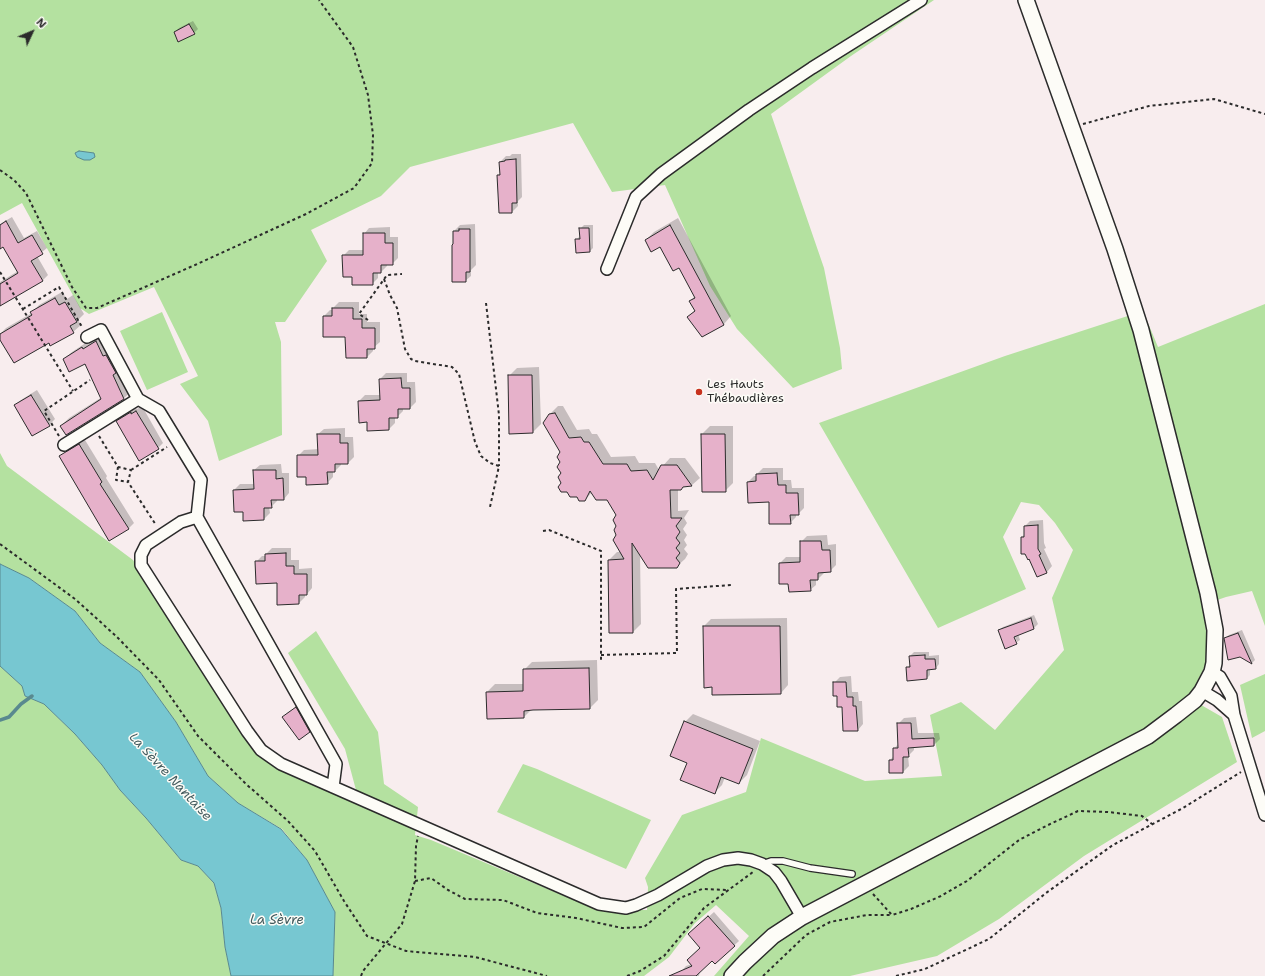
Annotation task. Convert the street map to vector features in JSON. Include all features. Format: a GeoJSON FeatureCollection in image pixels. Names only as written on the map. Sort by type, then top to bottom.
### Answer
{"type":"FeatureCollection","features":[{"type":"Feature","properties":{"kind":"main road"},"geometry":{"type":"LineString","coordinates":[[732,976],[773,936],[802,917],[1148,736],[1195,700],[1202,691],[1212,672],[1214,663],[1215,630],[1208,593],[1143,338],[1115,249],[1026,0]]}},
{"type":"Feature","properties":{"kind":"street"},"geometry":{"type":"LineString","coordinates":[[607,269],[636,197],[661,174],[768,98],[921,0]]}},
{"type":"Feature","properties":{"kind":"street"},"geometry":{"type":"LineString","coordinates":[[87,337],[101,330],[138,399],[159,411],[201,480],[197,517],[336,764],[333,787]]}},
{"type":"Feature","properties":{"kind":"street"},"geometry":{"type":"LineString","coordinates":[[64,445],[138,399]]}},
{"type":"Feature","properties":{"kind":"street"},"geometry":{"type":"LineString","coordinates":[[197,517],[181,522],[146,545],[141,555],[141,565],[247,731],[261,750],[281,764],[599,904],[626,908],[636,905],[658,895],[707,866],[723,860],[738,858],[751,860],[762,864],[774,872],[802,917]]}},
{"type":"Feature","properties":{"kind":"street"},"geometry":{"type":"LineString","coordinates":[[1212,672],[1220,677],[1231,696],[1234,715],[1265,815]]}},
{"type":"Feature","properties":{"kind":"street"},"geometry":{"type":"LineString","coordinates":[[1202,691],[1217,700],[1234,715]]}},
{"type":"Feature","properties":{"kind":"lane"},"geometry":{"type":"LineString","coordinates":[[762,864],[771,861],[783,861],[810,868],[852,874]]}},
{"type":"Feature","properties":{"kind":"path"},"geometry":{"type":"LineString","coordinates":[[0,170],[14,180],[26,193],[72,287],[86,308],[97,308],[195,266],[306,214],[354,188],[372,163],[373,135],[368,95],[353,47],[319,0]]}},
{"type":"Feature","properties":{"kind":"path"},"geometry":{"type":"LineString","coordinates":[[1071,127],[1149,106],[1214,99],[1265,114]]}},
{"type":"Feature","properties":{"kind":"path"},"geometry":{"type":"LineString","coordinates":[[0,272],[73,391]]}},
{"type":"Feature","properties":{"kind":"path"},"geometry":{"type":"LineString","coordinates":[[368,320],[359,314],[384,279],[387,275],[402,274]]}},
{"type":"Feature","properties":{"kind":"path"},"geometry":{"type":"LineString","coordinates":[[384,279],[397,308],[405,349],[411,359],[452,367],[459,374],[475,442],[481,456],[490,463],[499,466]]}},
{"type":"Feature","properties":{"kind":"path"},"geometry":{"type":"LineString","coordinates":[[23,309],[59,287],[87,337]]}},
{"type":"Feature","properties":{"kind":"path"},"geometry":{"type":"LineString","coordinates":[[486,303],[498,415],[499,466],[490,507]]}},
{"type":"Feature","properties":{"kind":"path"},"geometry":{"type":"LineString","coordinates":[[64,445],[44,411],[90,380]]}},
{"type":"Feature","properties":{"kind":"path"},"geometry":{"type":"LineString","coordinates":[[93,427],[118,467],[116,480],[128,482]]}},
{"type":"Feature","properties":{"kind":"path"},"geometry":{"type":"LineString","coordinates":[[170,529],[166,524],[158,528],[128,482],[131,470],[178,441]]}},
{"type":"Feature","properties":{"kind":"path"},"geometry":{"type":"LineString","coordinates":[[118,467],[131,470]]}},
{"type":"Feature","properties":{"kind":"path"},"geometry":{"type":"LineString","coordinates":[[543,531],[549,530],[601,551],[601,662]]}},
{"type":"Feature","properties":{"kind":"path"},"geometry":{"type":"LineString","coordinates":[[0,544],[75,599],[116,636],[159,680],[198,736],[246,784],[288,821],[315,851],[344,901],[367,936],[406,951],[475,957],[547,976]]}},
{"type":"Feature","properties":{"kind":"path"},"geometry":{"type":"LineString","coordinates":[[601,655],[677,654],[676,589],[731,585]]}},
{"type":"Feature","properties":{"kind":"path"},"geometry":{"type":"LineString","coordinates":[[896,976],[925,969],[990,939],[1046,893],[1107,850],[1183,808],[1250,766]]}},
{"type":"Feature","properties":{"kind":"path"},"geometry":{"type":"LineString","coordinates":[[763,976],[806,935],[830,922],[867,915],[892,915],[912,909],[941,896],[967,881],[1019,840],[1078,811],[1108,812],[1142,816],[1152,824]]}},
{"type":"Feature","properties":{"kind":"path"},"geometry":{"type":"LineString","coordinates":[[361,976],[363,971],[387,944],[402,924],[415,881],[416,846],[421,826]]}},
{"type":"Feature","properties":{"kind":"path"},"geometry":{"type":"LineString","coordinates":[[628,976],[640,971],[664,956],[704,908],[762,864]]}},
{"type":"Feature","properties":{"kind":"path"},"geometry":{"type":"LineString","coordinates":[[866,883],[874,895],[892,915]]}},
{"type":"Feature","properties":{"kind":"green space"},"geometry":{"type":"Polygon","coordinates":[[[0,0],[934,0],[851,56],[771,114],[824,268],[840,348],[842,369],[793,388],[737,329],[710,286],[665,185],[612,192],[573,123],[410,167],[381,196],[311,230],[327,261],[285,322],[275,322],[281,342],[282,435],[219,461],[208,421],[180,384],[198,376],[154,287],[89,314],[80,308],[22,203],[0,215],[0,0]]]}},
{"type":"Feature","properties":{"kind":"green space"},"geometry":{"type":"Polygon","coordinates":[[[1265,304],[1265,626],[1252,591],[1226,597],[1203,605],[1209,658],[1189,698],[1222,717],[1237,762],[1084,856],[999,919],[937,956],[850,976],[714,976],[749,936],[716,905],[695,923],[669,957],[644,976],[333,976],[335,912],[307,860],[282,829],[238,803],[208,776],[176,722],[140,672],[100,643],[75,611],[29,578],[0,564],[0,453],[7,466],[133,560],[260,756],[360,805],[345,749],[288,653],[316,631],[378,732],[384,784],[418,807],[415,835],[431,840],[598,910],[647,910],[648,887],[645,878],[682,815],[746,792],[761,738],[865,781],[942,776],[930,715],[961,702],[995,730],[1064,650],[1052,598],[1073,550],[1055,523],[1039,505],[1021,502],[1003,537],[1026,589],[938,628],[819,423],[1005,356],[1143,311],[1158,347],[1265,304]]]}},
{"type":"Feature","properties":{"kind":"green space"},"geometry":{"type":"Polygon","coordinates":[[[162,312],[188,372],[147,390],[120,331],[162,312]]]}},
{"type":"Feature","properties":{"kind":"green space"},"geometry":{"type":"Polygon","coordinates":[[[0,666],[22,686],[25,696],[44,704],[75,734],[102,765],[120,790],[146,818],[181,860],[198,866],[214,883],[221,908],[225,947],[231,976],[0,976],[0,666]]]}},
{"type":"Feature","properties":{"kind":"green space"},"geometry":{"type":"Polygon","coordinates":[[[1265,674],[1265,731],[1252,738],[1240,685],[1265,674]]]}},
{"type":"Feature","properties":{"kind":"green space"},"geometry":{"type":"Polygon","coordinates":[[[523,764],[651,820],[626,869],[497,812],[523,764]]]}},
{"type":"Feature","properties":{"kind":"water"},"geometry":{"type":"Polygon","coordinates":[[[79,151],[94,153],[95,157],[90,160],[84,160],[77,157],[75,153],[79,151]]]}},
{"type":"Feature","properties":{"kind":"water","name":"La Sèvre"},"geometry":{"type":"Polygon","coordinates":[[[0,564],[29,578],[75,611],[100,643],[140,672],[176,722],[208,776],[238,803],[281,829],[307,860],[335,912],[333,976],[231,976],[225,947],[221,908],[214,883],[198,866],[181,860],[146,818],[120,790],[102,765],[75,734],[44,704],[25,696],[22,686],[0,666],[0,564]]]}},
{"type":"Feature","properties":{"kind":"building"},"geometry":{"type":"Polygon","coordinates":[[[189,24],[195,34],[178,42],[174,32],[189,24]]]}},
{"type":"Feature","properties":{"kind":"building"},"geometry":{"type":"Polygon","coordinates":[[[516,159],[517,203],[512,203],[512,213],[499,213],[497,175],[500,175],[499,162],[516,159]]]}},
{"type":"Feature","properties":{"kind":"building"},"geometry":{"type":"Polygon","coordinates":[[[6,221],[18,243],[32,235],[43,254],[31,261],[43,281],[0,306],[0,284],[18,273],[3,247],[0,249],[0,225],[6,221]]]}},
{"type":"Feature","properties":{"kind":"building"},"geometry":{"type":"Polygon","coordinates":[[[670,225],[724,325],[702,337],[687,317],[695,311],[689,301],[695,298],[679,268],[673,271],[660,247],[651,252],[645,240],[670,225]]]}},
{"type":"Feature","properties":{"kind":"building"},"geometry":{"type":"Polygon","coordinates":[[[579,228],[589,228],[590,252],[576,253],[575,239],[580,239],[579,228]]]}},
{"type":"Feature","properties":{"kind":"building"},"geometry":{"type":"Polygon","coordinates":[[[459,229],[470,229],[470,272],[466,272],[466,282],[452,282],[453,231],[459,231],[459,229]]]}},
{"type":"Feature","properties":{"kind":"building"},"geometry":{"type":"Polygon","coordinates":[[[363,233],[385,233],[385,243],[393,243],[393,265],[381,265],[381,273],[373,273],[373,285],[352,285],[352,277],[343,277],[342,255],[363,255],[363,233]]]}},
{"type":"Feature","properties":{"kind":"building"},"geometry":{"type":"Polygon","coordinates":[[[55,298],[59,305],[65,302],[77,322],[70,326],[74,333],[50,346],[49,343],[14,363],[0,340],[0,334],[32,315],[30,312],[55,298]]]}},
{"type":"Feature","properties":{"kind":"building"},"geometry":{"type":"Polygon","coordinates":[[[332,308],[353,308],[353,319],[362,319],[362,328],[375,328],[375,349],[367,349],[367,358],[346,358],[345,337],[323,337],[323,316],[332,316],[332,308]]]}},
{"type":"Feature","properties":{"kind":"building"},"geometry":{"type":"Polygon","coordinates":[[[96,341],[103,356],[106,355],[116,373],[113,375],[124,399],[66,435],[60,426],[101,399],[85,364],[69,372],[63,359],[82,347],[83,349],[96,341]]]}},
{"type":"Feature","properties":{"kind":"building"},"geometry":{"type":"Polygon","coordinates":[[[508,375],[532,375],[533,433],[509,434],[508,375]]]}},
{"type":"Feature","properties":{"kind":"building"},"geometry":{"type":"Polygon","coordinates":[[[401,378],[402,388],[410,388],[410,409],[398,409],[398,418],[389,418],[389,430],[367,431],[367,422],[359,423],[358,401],[380,400],[379,379],[401,378]]]}},
{"type":"Feature","properties":{"kind":"building"},"geometry":{"type":"Polygon","coordinates":[[[31,395],[50,426],[32,436],[14,405],[31,395]]]}},
{"type":"Feature","properties":{"kind":"building"},"geometry":{"type":"Polygon","coordinates":[[[136,411],[159,449],[139,461],[116,421],[131,412],[131,414],[136,411]]]}},
{"type":"Feature","properties":{"kind":"building"},"geometry":{"type":"Polygon","coordinates":[[[555,413],[569,438],[581,437],[584,442],[589,442],[603,464],[627,464],[631,471],[647,470],[653,480],[661,465],[677,465],[692,486],[683,487],[681,490],[670,490],[671,518],[682,518],[676,526],[680,532],[676,538],[680,543],[676,548],[680,553],[676,558],[680,563],[677,568],[648,568],[632,543],[633,633],[609,633],[608,560],[624,559],[613,540],[616,535],[614,530],[616,526],[613,520],[616,515],[607,500],[596,500],[590,491],[585,501],[579,501],[577,497],[570,497],[567,492],[561,492],[558,487],[561,483],[558,477],[561,473],[557,467],[560,462],[557,457],[560,452],[543,423],[549,414],[555,413]]]}},
{"type":"Feature","properties":{"kind":"building"},"geometry":{"type":"Polygon","coordinates":[[[317,434],[340,434],[340,443],[348,443],[348,464],[335,464],[335,472],[327,472],[328,484],[306,485],[306,477],[297,477],[297,455],[318,455],[317,434]]]}},
{"type":"Feature","properties":{"kind":"building"},"geometry":{"type":"Polygon","coordinates":[[[701,434],[725,434],[726,492],[702,492],[701,434]]]}},
{"type":"Feature","properties":{"kind":"building"},"geometry":{"type":"Polygon","coordinates":[[[79,444],[102,482],[100,484],[129,529],[109,541],[59,456],[79,444]]]}},
{"type":"Feature","properties":{"kind":"building"},"geometry":{"type":"Polygon","coordinates":[[[253,470],[276,470],[276,479],[283,478],[284,500],[271,500],[272,508],[264,508],[264,520],[243,521],[243,512],[234,512],[233,490],[254,489],[253,470]]]}},
{"type":"Feature","properties":{"kind":"building"},"geometry":{"type":"Polygon","coordinates":[[[777,473],[778,485],[786,485],[786,493],[798,493],[799,515],[790,515],[791,524],[769,524],[769,502],[748,503],[747,482],[756,481],[756,474],[777,473]]]}},
{"type":"Feature","properties":{"kind":"building"},"geometry":{"type":"Polygon","coordinates":[[[1038,525],[1038,549],[1041,554],[1039,555],[1047,573],[1037,577],[1029,559],[1028,560],[1025,554],[1021,554],[1021,537],[1024,537],[1024,526],[1038,525]]]}},
{"type":"Feature","properties":{"kind":"building"},"geometry":{"type":"Polygon","coordinates":[[[800,541],[821,541],[822,550],[830,550],[831,572],[818,573],[818,580],[810,580],[811,591],[789,592],[788,584],[779,584],[779,563],[800,562],[800,541]]]}},
{"type":"Feature","properties":{"kind":"building"},"geometry":{"type":"Polygon","coordinates":[[[286,553],[286,566],[294,566],[294,574],[307,574],[307,595],[299,595],[299,604],[277,605],[277,583],[256,584],[255,561],[265,561],[265,554],[286,553]]]}},
{"type":"Feature","properties":{"kind":"building"},"geometry":{"type":"Polygon","coordinates":[[[1031,618],[1034,629],[1014,637],[1017,644],[1005,649],[998,630],[1031,618]]]}},
{"type":"Feature","properties":{"kind":"building"},"geometry":{"type":"Polygon","coordinates":[[[703,626],[780,626],[781,694],[712,695],[712,687],[704,688],[703,626]]]}},
{"type":"Feature","properties":{"kind":"building"},"geometry":{"type":"Polygon","coordinates":[[[1238,633],[1252,664],[1240,657],[1228,660],[1224,638],[1238,633]]]}},
{"type":"Feature","properties":{"kind":"building"},"geometry":{"type":"Polygon","coordinates":[[[925,655],[925,659],[935,659],[936,669],[927,670],[927,679],[907,681],[906,667],[910,667],[909,656],[925,655]]]}},
{"type":"Feature","properties":{"kind":"building"},"geometry":{"type":"Polygon","coordinates":[[[589,668],[590,709],[533,710],[524,711],[524,718],[487,719],[486,692],[523,691],[523,669],[589,668]]]}},
{"type":"Feature","properties":{"kind":"building"},"geometry":{"type":"Polygon","coordinates":[[[833,682],[846,682],[847,697],[853,697],[853,706],[856,706],[858,731],[843,731],[842,707],[837,707],[837,696],[833,696],[833,682]]]}},
{"type":"Feature","properties":{"kind":"building"},"geometry":{"type":"Polygon","coordinates":[[[296,707],[310,732],[299,740],[282,717],[296,707]]]}},
{"type":"Feature","properties":{"kind":"building"},"geometry":{"type":"Polygon","coordinates":[[[684,721],[753,749],[739,784],[721,777],[715,794],[680,780],[687,763],[670,756],[684,721]]]}},
{"type":"Feature","properties":{"kind":"building"},"geometry":{"type":"Polygon","coordinates":[[[897,723],[911,723],[912,739],[934,738],[934,746],[908,748],[909,757],[903,757],[903,773],[889,773],[889,760],[893,760],[893,748],[898,748],[897,723]]]}},
{"type":"Feature","properties":{"kind":"building"},"geometry":{"type":"Polygon","coordinates":[[[708,916],[735,946],[715,964],[712,961],[696,976],[669,976],[692,966],[687,960],[700,948],[688,934],[708,916]]]}},
{"type":"Feature","properties":{"kind":"waterway"},"geometry":{"type":"LineString","coordinates":[[0,720],[9,717],[21,704],[32,696]]}},
{"type":"Feature","properties":{"kind":"place","name":"Les Hauts Thébaudières"},"geometry":{"type":"Point","coordinates":[699,392]}},
{"type":"Feature","properties":{"kind":"water label","name":"La Sèvre Nantaise"},"geometry":{"type":"Point","coordinates":[170,777]}}]}
